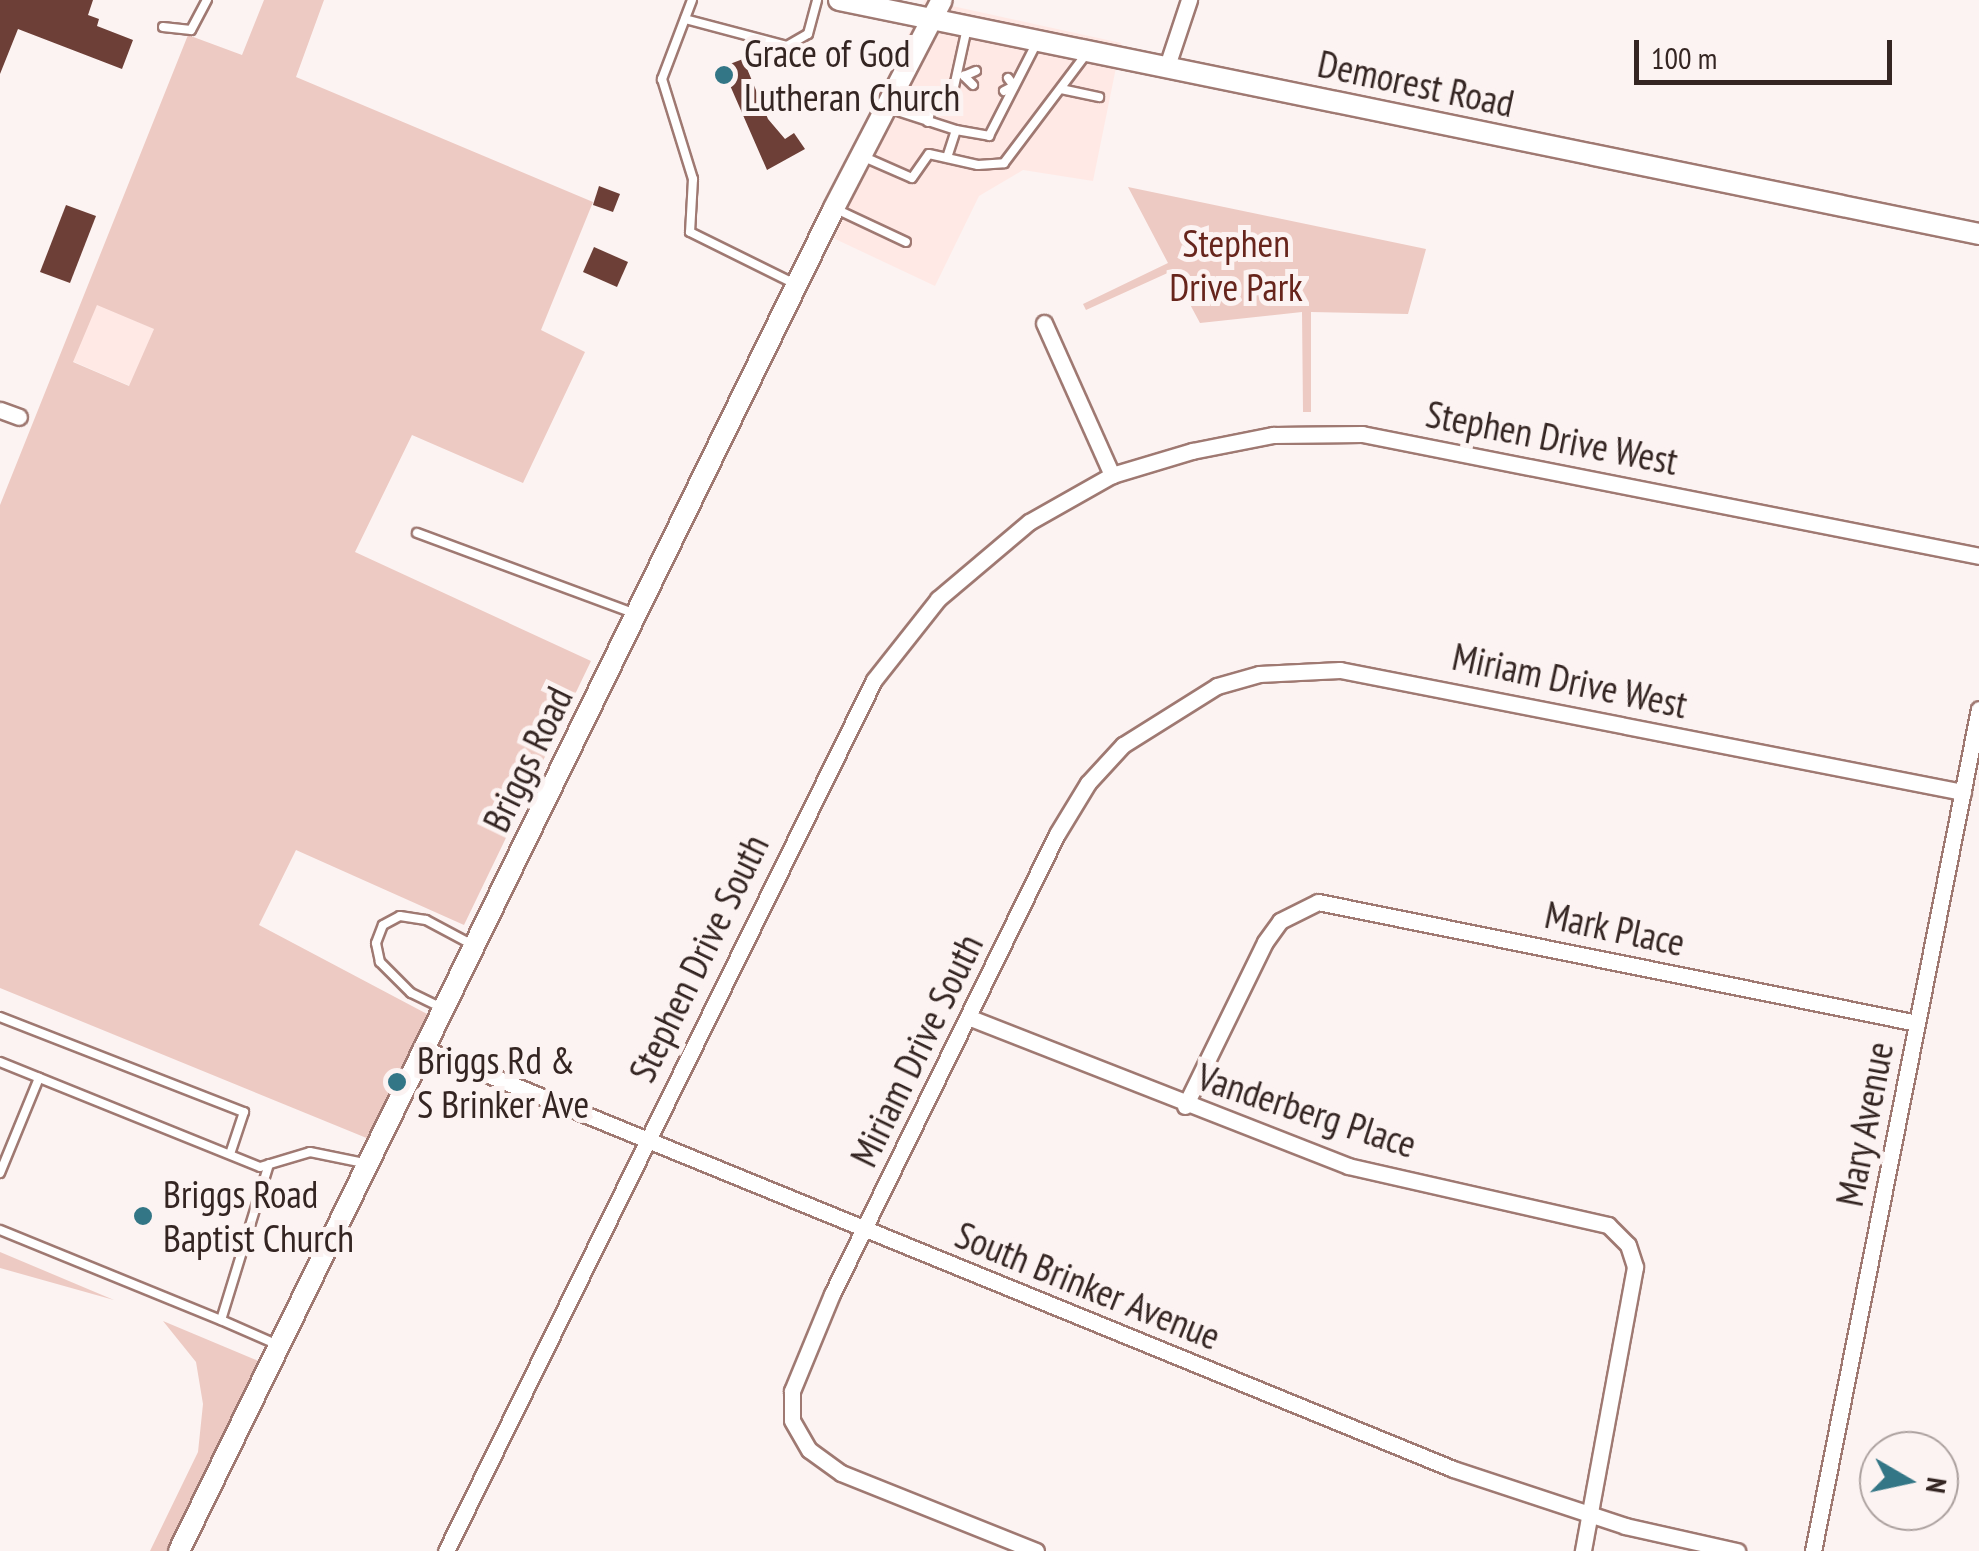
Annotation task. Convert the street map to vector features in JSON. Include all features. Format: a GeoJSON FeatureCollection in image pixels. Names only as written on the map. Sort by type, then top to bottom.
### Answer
{"type":"FeatureCollection","features":[{"type":"Feature","properties":{"kind":"street","name":"Demorest Road"},"geometry":{"type":"LineString","coordinates":[[839,0],[1979,234]]}},
{"type":"Feature","properties":{"kind":"street","name":"Briggs Road"},"geometry":{"type":"LineString","coordinates":[[179,1551],[796,284],[942,0]]}},
{"type":"Feature","properties":{"kind":"street"},"geometry":{"type":"LineString","coordinates":[[1167,66],[1189,0]]}},
{"type":"Feature","properties":{"kind":"street"},"geometry":{"type":"LineString","coordinates":[[1044,323],[1112,475]]}},
{"type":"Feature","properties":{"kind":"street"},"geometry":{"type":"LineString","coordinates":[[0,410],[18,417]]}},
{"type":"Feature","properties":{"kind":"street","name":"Stephen Drive West"},"geometry":{"type":"LineString","coordinates":[[1112,475],[1273,435],[1362,434],[1979,556]]}},
{"type":"Feature","properties":{"kind":"street","name":"Stephen Drive South"},"geometry":{"type":"LineString","coordinates":[[446,1551],[874,680],[938,599],[1029,522],[1112,475]]}},
{"type":"Feature","properties":{"kind":"street","name":"Miriam Drive West"},"geometry":{"type":"LineString","coordinates":[[1168,711],[1259,674],[1379,674],[1962,792]]}},
{"type":"Feature","properties":{"kind":"street","name":"Mary Avenue"},"geometry":{"type":"LineString","coordinates":[[1813,1551],[1979,709]]}},
{"type":"Feature","properties":{"kind":"street","name":"Miriam Drive South"},"geometry":{"type":"LineString","coordinates":[[1036,1551],[841,1473],[809,1450],[792,1420],[792,1392],[864,1230],[1088,782],[1168,711]]}},
{"type":"Feature","properties":{"kind":"street","name":"Mark Place"},"geometry":{"type":"LineString","coordinates":[[1185,1106],[1265,942],[1301,906],[1334,903],[1917,1023]]}},
{"type":"Feature","properties":{"kind":"street","name":"Vanderberg Place"},"geometry":{"type":"LineString","coordinates":[[968,1017],[1185,1106],[1348,1166],[1582,1215],[1608,1225],[1628,1245],[1633,1290],[1590,1515]]}},
{"type":"Feature","properties":{"kind":"street","name":"South Brinker Avenue"},"geometry":{"type":"LineString","coordinates":[[424,1050],[1453,1469],[1590,1515],[1737,1551]]}},
{"type":"Feature","properties":{"kind":"street"},"geometry":{"type":"LineString","coordinates":[[1582,1551],[1590,1515]]}},
{"type":"Feature","properties":{"kind":"lane"},"geometry":{"type":"LineString","coordinates":[[163,27],[190,30],[206,0]]}},
{"type":"Feature","properties":{"kind":"lane"},"geometry":{"type":"LineString","coordinates":[[692,0],[662,80],[693,179],[690,232],[796,284]]}},
{"type":"Feature","properties":{"kind":"lane"},"geometry":{"type":"LineString","coordinates":[[685,19],[788,46],[808,34],[817,0]]}},
{"type":"Feature","properties":{"kind":"lane"},"geometry":{"type":"LineString","coordinates":[[954,87],[953,74],[967,28]]}},
{"type":"Feature","properties":{"kind":"lane"},"geometry":{"type":"LineString","coordinates":[[884,107],[931,117],[986,139],[1037,41]]}},
{"type":"Feature","properties":{"kind":"lane"},"geometry":{"type":"LineString","coordinates":[[860,156],[912,178],[929,154],[1004,163],[1088,51]]}},
{"type":"Feature","properties":{"kind":"lane"},"geometry":{"type":"LineString","coordinates":[[942,81],[953,74],[964,76],[976,71]]}},
{"type":"Feature","properties":{"kind":"lane"},"geometry":{"type":"LineString","coordinates":[[964,76],[972,84]]}},
{"type":"Feature","properties":{"kind":"lane"},"geometry":{"type":"LineString","coordinates":[[1008,78],[1014,86]]}},
{"type":"Feature","properties":{"kind":"lane"},"geometry":{"type":"LineString","coordinates":[[1004,91],[1014,86]]}},
{"type":"Feature","properties":{"kind":"lane"},"geometry":{"type":"LineString","coordinates":[[1061,89],[1100,97]]}},
{"type":"Feature","properties":{"kind":"lane"},"geometry":{"type":"LineString","coordinates":[[931,117],[932,101]]}},
{"type":"Feature","properties":{"kind":"lane"},"geometry":{"type":"LineString","coordinates":[[931,117],[944,107]]}},
{"type":"Feature","properties":{"kind":"lane"},"geometry":{"type":"LineString","coordinates":[[947,158],[956,130]]}},
{"type":"Feature","properties":{"kind":"lane"},"geometry":{"type":"LineString","coordinates":[[834,208],[906,242]]}},
{"type":"Feature","properties":{"kind":"lane"},"geometry":{"type":"LineString","coordinates":[[417,533],[636,614]]}},
{"type":"Feature","properties":{"kind":"lane"},"geometry":{"type":"LineString","coordinates":[[444,1010],[411,993],[380,962],[376,943],[383,925],[400,916],[426,920],[475,946]]}},
{"type":"Feature","properties":{"kind":"lane"},"geometry":{"type":"LineString","coordinates":[[0,1017],[244,1112],[230,1154]]}},
{"type":"Feature","properties":{"kind":"lane"},"geometry":{"type":"LineString","coordinates":[[0,1062],[230,1154],[269,1164],[310,1152],[368,1165]]}},
{"type":"Feature","properties":{"kind":"lane"},"geometry":{"type":"LineString","coordinates":[[0,1174],[39,1078]]}},
{"type":"Feature","properties":{"kind":"lane"},"geometry":{"type":"LineString","coordinates":[[221,1320],[269,1164]]}},
{"type":"Feature","properties":{"kind":"lane"},"geometry":{"type":"LineString","coordinates":[[0,1230],[279,1346]]}},
{"type":"Feature","properties":{"kind":"shaded area"},"geometry":{"type":"Polygon","coordinates":[[[925,0],[1121,43],[1093,181],[1023,170],[979,196],[935,286],[814,229],[925,0]]]}},
{"type":"Feature","properties":{"kind":"shaded area"},"geometry":{"type":"Polygon","coordinates":[[[97,304],[154,329],[130,386],[72,361],[97,304]]]}},
{"type":"Feature","properties":{"kind":"green space"},"geometry":{"type":"Polygon","coordinates":[[[264,0],[324,0],[296,77],[593,202],[541,330],[585,352],[523,483],[412,435],[355,552],[591,661],[464,925],[296,850],[259,925],[429,1015],[369,1139],[0,988],[0,505],[188,35],[242,55],[264,0]],[[97,305],[73,362],[129,386],[154,329],[97,305]]]}},
{"type":"Feature","properties":{"kind":"green space","name":"Stephen Drive Park"},"geometry":{"type":"Polygon","coordinates":[[[1128,187],[1426,249],[1408,314],[1311,312],[1311,412],[1303,412],[1302,312],[1200,323],[1172,271],[1086,310],[1083,304],[1168,263],[1128,187]]]}},
{"type":"Feature","properties":{"kind":"green space"},"geometry":{"type":"Polygon","coordinates":[[[0,1252],[114,1300],[0,1268],[0,1252]]]}},
{"type":"Feature","properties":{"kind":"green space"},"geometry":{"type":"Polygon","coordinates":[[[163,1321],[261,1362],[170,1551],[150,1551],[198,1452],[203,1404],[196,1362],[163,1321]]]}},
{"type":"Feature","properties":{"kind":"building"},"geometry":{"type":"Polygon","coordinates":[[[0,0],[93,0],[88,15],[99,19],[97,26],[133,40],[122,69],[18,29],[0,74],[0,0]]]}},
{"type":"Feature","properties":{"kind":"building"},"geometry":{"type":"Polygon","coordinates":[[[743,59],[768,119],[785,139],[794,133],[805,149],[767,170],[722,67],[743,59]]]}},
{"type":"Feature","properties":{"kind":"building"},"geometry":{"type":"Polygon","coordinates":[[[599,186],[620,194],[613,212],[593,205],[599,186]]]}},
{"type":"Feature","properties":{"kind":"building"},"geometry":{"type":"Polygon","coordinates":[[[66,205],[96,216],[70,283],[40,272],[66,205]]]}},
{"type":"Feature","properties":{"kind":"building"},"geometry":{"type":"Polygon","coordinates":[[[594,247],[628,262],[617,287],[583,272],[594,247]]]}},
{"type":"Feature","properties":{"kind":"place","name":"Grace of God Lutheran Church"},"geometry":{"type":"Point","coordinates":[724,75]}},
{"type":"Feature","properties":{"kind":"place","name":"Briggs Rd & S Brinker Ave"},"geometry":{"type":"Point","coordinates":[397,1082]}},
{"type":"Feature","properties":{"kind":"place","name":"Briggs Road Baptist Church"},"geometry":{"type":"Point","coordinates":[143,1216]}}]}
